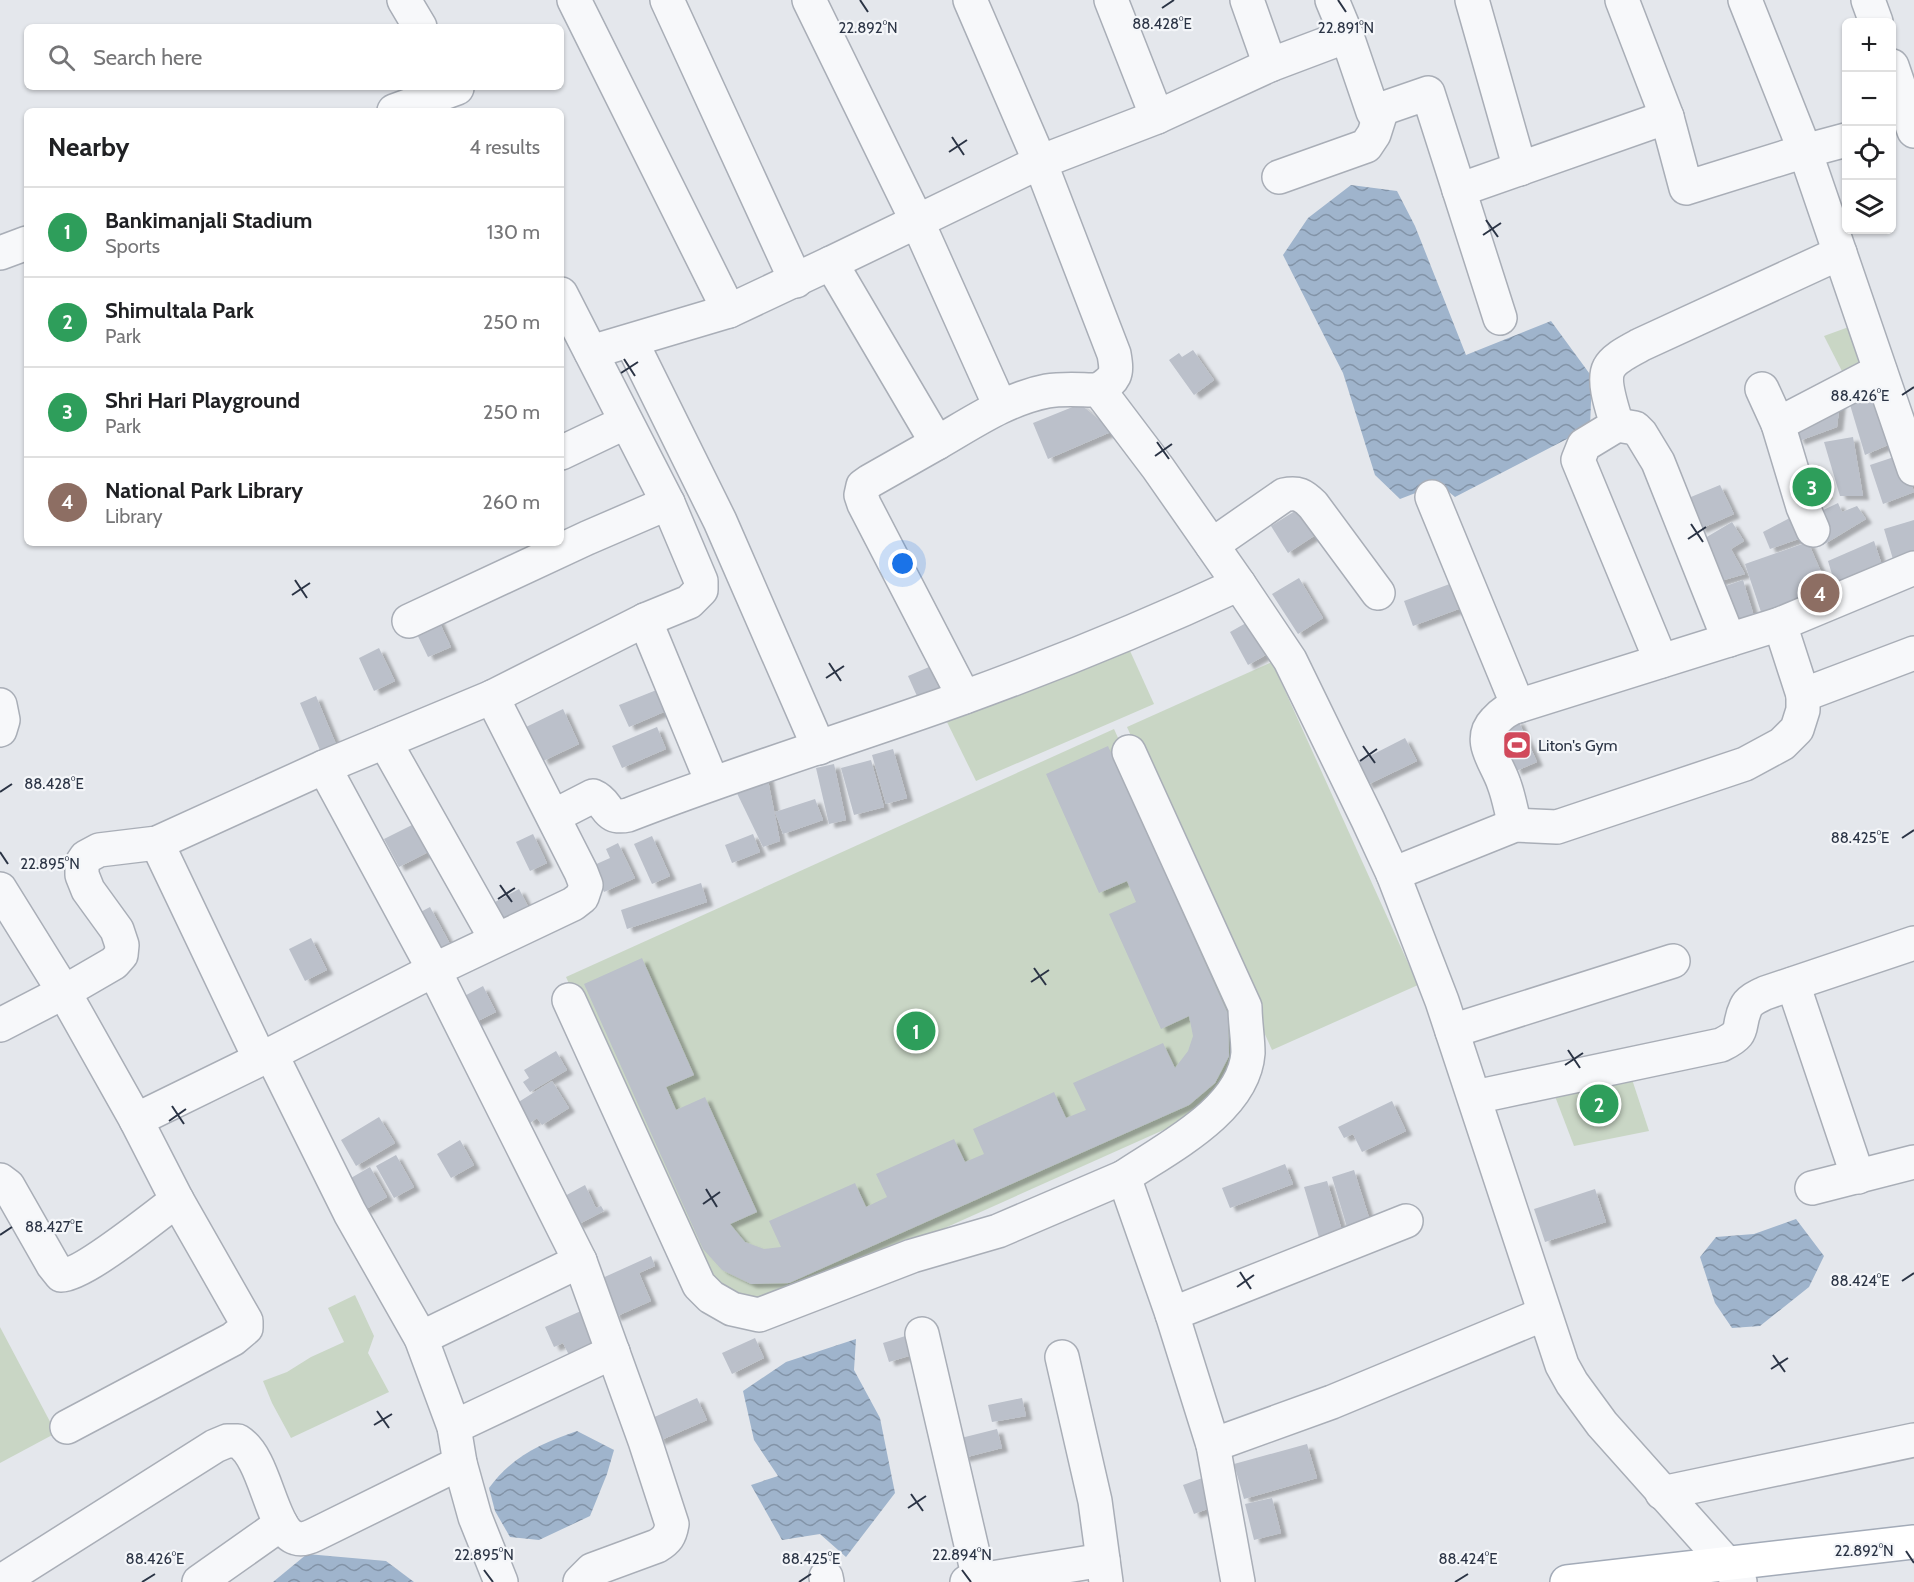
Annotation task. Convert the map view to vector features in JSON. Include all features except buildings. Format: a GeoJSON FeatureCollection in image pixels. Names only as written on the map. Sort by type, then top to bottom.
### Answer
{"type":"FeatureCollection","features":[{"type":"Feature","properties":{"kind":"main road"},"geometry":{"type":"LineString","coordinates":[[1567,1582],[1733,1573],[1914,1542]]}},
{"type":"Feature","properties":{"kind":"street"},"geometry":{"type":"LineString","coordinates":[[404,0],[418,24]]}},
{"type":"Feature","properties":{"kind":"street"},"geometry":{"type":"LineString","coordinates":[[574,0],[729,311]]}},
{"type":"Feature","properties":{"kind":"street"},"geometry":{"type":"LineString","coordinates":[[667,0],[796,281]]}},
{"type":"Feature","properties":{"kind":"street"},"geometry":{"type":"LineString","coordinates":[[809,0],[918,223],[1000,406]]}},
{"type":"Feature","properties":{"kind":"street"},"geometry":{"type":"LineString","coordinates":[[964,697],[864,504],[861,495],[863,486],[1000,406],[1049,391],[1099,390],[1114,378],[1116,372],[1114,354],[1040,162],[970,0]]}},
{"type":"Feature","properties":{"kind":"street"},"geometry":{"type":"LineString","coordinates":[[1111,0],[1157,117]]}},
{"type":"Feature","properties":{"kind":"street"},"geometry":{"type":"LineString","coordinates":[[1247,0],[1270,65]]}},
{"type":"Feature","properties":{"kind":"street"},"geometry":{"type":"LineString","coordinates":[[1332,0],[1373,112],[1428,93],[1500,318]]}},
{"type":"Feature","properties":{"kind":"street"},"geometry":{"type":"LineString","coordinates":[[1472,0],[1520,169]]}},
{"type":"Feature","properties":{"kind":"street"},"geometry":{"type":"LineString","coordinates":[[1622,0],[1666,117],[1686,189],[1842,141]]}},
{"type":"Feature","properties":{"kind":"street"},"geometry":{"type":"LineString","coordinates":[[1745,0],[1805,151],[1914,469]]}},
{"type":"Feature","properties":{"kind":"street"},"geometry":{"type":"LineString","coordinates":[[1868,0],[1875,18]]}},
{"type":"Feature","properties":{"kind":"street"},"geometry":{"type":"LineString","coordinates":[[577,342],[631,341],[729,311],[918,223],[1040,162],[1157,117],[1270,65],[1347,36]]}},
{"type":"Feature","properties":{"kind":"street"},"geometry":{"type":"LineString","coordinates":[[1894,72],[1908,125]]}},
{"type":"Feature","properties":{"kind":"street"},"geometry":{"type":"LineString","coordinates":[[406,108],[460,95]]}},
{"type":"Feature","properties":{"kind":"street"},"geometry":{"type":"LineString","coordinates":[[1279,177],[1366,146],[1374,134],[1382,109]]}},
{"type":"Feature","properties":{"kind":"street"},"geometry":{"type":"LineString","coordinates":[[1459,190],[1666,117]]}},
{"type":"Feature","properties":{"kind":"street"},"geometry":{"type":"LineString","coordinates":[[0,253],[24,244]]}},
{"type":"Feature","properties":{"kind":"street"},"geometry":{"type":"LineString","coordinates":[[1617,425],[1607,378],[1609,368],[1619,358],[1640,345],[1840,253]]}},
{"type":"Feature","properties":{"kind":"street"},"geometry":{"type":"LineString","coordinates":[[831,263],[937,443]]}},
{"type":"Feature","properties":{"kind":"street"},"geometry":{"type":"LineString","coordinates":[[0,1025],[64,992],[114,963],[121,955],[122,945],[117,930],[88,890],[82,875],[82,863],[86,857],[99,850],[157,843],[324,766],[492,697],[645,621],[689,602],[701,590],[701,581],[668,504],[626,422],[577,342],[564,303]]}},
{"type":"Feature","properties":{"kind":"street"},"geometry":{"type":"LineString","coordinates":[[631,341],[720,521],[819,748]]}},
{"type":"Feature","properties":{"kind":"street"},"geometry":{"type":"LineString","coordinates":[[1778,424],[1880,371]]}},
{"type":"Feature","properties":{"kind":"street"},"geometry":{"type":"LineString","coordinates":[[1762,389],[1778,424],[1803,507],[1814,530]]}},
{"type":"Feature","properties":{"kind":"street"},"geometry":{"type":"LineString","coordinates":[[1099,390],[1158,468],[1290,660],[1393,874],[1452,1031],[1562,1365],[1572,1383],[1602,1424],[1733,1573]]}},
{"type":"Feature","properties":{"kind":"street"},"geometry":{"type":"LineString","coordinates":[[564,452],[626,422]]}},
{"type":"Feature","properties":{"kind":"street"},"geometry":{"type":"LineString","coordinates":[[1661,661],[1578,460],[1584,445],[1617,425],[1635,428],[1658,462],[1730,640]]}},
{"type":"Feature","properties":{"kind":"street"},"geometry":{"type":"LineString","coordinates":[[1212,545],[1284,495],[1295,493],[1302,495],[1313,505],[1378,593]]}},
{"type":"Feature","properties":{"kind":"street"},"geometry":{"type":"LineString","coordinates":[[1432,497],[1518,706]]}},
{"type":"Feature","properties":{"kind":"street"},"geometry":{"type":"LineString","coordinates":[[409,621],[587,538],[668,504]]}},
{"type":"Feature","properties":{"kind":"street"},"geometry":{"type":"LineString","coordinates":[[1515,825],[1504,784],[1486,742],[1487,731],[1506,710],[1780,624],[1914,568]]}},
{"type":"Feature","properties":{"kind":"street"},"geometry":{"type":"LineString","coordinates":[[554,816],[593,796],[598,798],[611,815],[620,817],[628,815],[712,782],[819,748],[964,697],[1162,620],[1239,584]]}},
{"type":"Feature","properties":{"kind":"street"},"geometry":{"type":"LineString","coordinates":[[645,621],[712,782]]}},
{"type":"Feature","properties":{"kind":"street"},"geometry":{"type":"LineString","coordinates":[[1393,874],[1515,825],[1557,827],[1744,764],[1782,744],[1797,729],[1803,710],[1803,695],[1780,624]]}},
{"type":"Feature","properties":{"kind":"street"},"geometry":{"type":"LineString","coordinates":[[1803,695],[1914,653]]}},
{"type":"Feature","properties":{"kind":"street"},"geometry":{"type":"LineString","coordinates":[[136,1120],[496,939],[573,904],[582,897],[586,885],[581,872],[492,697]]}},
{"type":"Feature","properties":{"kind":"street"},"geometry":{"type":"LineString","coordinates":[[0,705],[3,720],[0,730]]}},
{"type":"Feature","properties":{"kind":"street"},"geometry":{"type":"LineString","coordinates":[[385,742],[496,939]]}},
{"type":"Feature","properties":{"kind":"street"},"geometry":{"type":"LineString","coordinates":[[569,1000],[699,1285],[711,1297],[732,1309],[759,1315],[912,1256],[998,1231],[1124,1177],[1212,1117],[1230,1099],[1242,1077],[1248,1053],[1245,1007],[1129,752]]}},
{"type":"Feature","properties":{"kind":"street"},"geometry":{"type":"LineString","coordinates":[[324,766],[434,970],[580,1261],[649,1451],[672,1524],[670,1535],[657,1546],[592,1570],[580,1582]]}},
{"type":"Feature","properties":{"kind":"street"},"geometry":{"type":"LineString","coordinates":[[157,843],[265,1056],[421,1338],[454,1427],[460,1463],[475,1517],[501,1582]]}},
{"type":"Feature","properties":{"kind":"street"},"geometry":{"type":"LineString","coordinates":[[0,889],[64,992],[136,1120],[177,1200],[246,1320],[246,1328],[233,1339],[67,1427]]}},
{"type":"Feature","properties":{"kind":"street"},"geometry":{"type":"LineString","coordinates":[[1474,1097],[1721,1045],[1732,1040],[1740,1032],[1746,1006],[1765,993],[1914,943]]}},
{"type":"Feature","properties":{"kind":"street"},"geometry":{"type":"LineString","coordinates":[[1452,1031],[1673,961]]}},
{"type":"Feature","properties":{"kind":"street"},"geometry":{"type":"LineString","coordinates":[[1793,984],[1858,1177]]}},
{"type":"Feature","properties":{"kind":"street"},"geometry":{"type":"LineString","coordinates":[[1812,1188],[1914,1162]]}},
{"type":"Feature","properties":{"kind":"street"},"geometry":{"type":"LineString","coordinates":[[1124,1177],[1172,1314],[1213,1445],[1238,1582]]}},
{"type":"Feature","properties":{"kind":"street"},"geometry":{"type":"LineString","coordinates":[[0,1180],[8,1186],[61,1275],[75,1272],[95,1260],[177,1200]]}},
{"type":"Feature","properties":{"kind":"street"},"geometry":{"type":"LineString","coordinates":[[1172,1314],[1406,1221]]}},
{"type":"Feature","properties":{"kind":"street"},"geometry":{"type":"LineString","coordinates":[[421,1338],[580,1261]]}},
{"type":"Feature","properties":{"kind":"street"},"geometry":{"type":"LineString","coordinates":[[1213,1445],[1332,1402],[1544,1314]]}},
{"type":"Feature","properties":{"kind":"street"},"geometry":{"type":"LineString","coordinates":[[922,1334],[973,1580],[1105,1571],[1095,1501],[1062,1358]]}},
{"type":"Feature","properties":{"kind":"street"},"geometry":{"type":"LineString","coordinates":[[454,1427],[613,1352]]}},
{"type":"Feature","properties":{"kind":"street"},"geometry":{"type":"LineString","coordinates":[[1662,1493],[1914,1440]]}},
{"type":"Feature","properties":{"kind":"street"},"geometry":{"type":"LineString","coordinates":[[0,1582],[214,1446],[227,1441],[238,1441],[253,1454],[281,1524],[290,1535],[298,1539],[305,1539],[460,1463]]}},
{"type":"Feature","properties":{"kind":"street"},"geometry":{"type":"LineString","coordinates":[[199,1582],[281,1524]]}},
{"type":"Feature","properties":{"kind":"green space"},"geometry":{"type":"Polygon","coordinates":[[[1857,324],[1872,367],[1847,381],[1824,336],[1857,324]]]}},
{"type":"Feature","properties":{"kind":"green space"},"geometry":{"type":"Polygon","coordinates":[[[1819,465],[1833,499],[1803,511],[1792,474],[1819,465]]]}},
{"type":"Feature","properties":{"kind":"green space"},"geometry":{"type":"Polygon","coordinates":[[[1126,642],[1154,704],[976,781],[943,714],[1126,642]]]}},
{"type":"Feature","properties":{"kind":"green space"},"geometry":{"type":"Polygon","coordinates":[[[1272,662],[1418,985],[1272,1050],[1127,727],[1272,662]]]}},
{"type":"Feature","properties":{"kind":"green space"},"geometry":{"type":"Polygon","coordinates":[[[1114,729],[1240,1007],[1243,1055],[1197,1115],[793,1296],[753,1298],[717,1285],[696,1263],[566,977],[1114,729]]]}},
{"type":"Feature","properties":{"kind":"green space"},"geometry":{"type":"Polygon","coordinates":[[[1625,1058],[1649,1131],[1574,1146],[1548,1078],[1625,1058]]]}},
{"type":"Feature","properties":{"kind":"green space"},"geometry":{"type":"Polygon","coordinates":[[[355,1295],[374,1336],[368,1353],[389,1392],[291,1438],[263,1381],[287,1372],[311,1357],[344,1342],[328,1308],[355,1295]]]}},
{"type":"Feature","properties":{"kind":"green space"},"geometry":{"type":"Polygon","coordinates":[[[0,1327],[56,1433],[0,1463],[0,1327]]]}},
{"type":"Feature","properties":{"kind":"water"},"geometry":{"type":"Polygon","coordinates":[[[1351,185],[1397,191],[1415,226],[1466,355],[1551,321],[1592,377],[1590,427],[1455,497],[1439,484],[1400,499],[1375,475],[1343,373],[1283,255],[1308,218],[1351,185]]]}},
{"type":"Feature","properties":{"kind":"water"},"geometry":{"type":"Polygon","coordinates":[[[1796,1219],[1824,1256],[1809,1287],[1760,1326],[1732,1328],[1715,1303],[1700,1257],[1716,1237],[1754,1234],[1796,1219]]]}},
{"type":"Feature","properties":{"kind":"water"},"geometry":{"type":"Polygon","coordinates":[[[856,1339],[854,1370],[880,1418],[895,1493],[846,1557],[820,1534],[782,1540],[751,1485],[778,1476],[754,1440],[743,1391],[786,1362],[856,1339]]]}},
{"type":"Feature","properties":{"kind":"water"},"geometry":{"type":"Polygon","coordinates":[[[577,1431],[614,1450],[590,1516],[539,1540],[510,1537],[495,1511],[489,1488],[507,1468],[528,1452],[577,1431]]]}},
{"type":"Feature","properties":{"kind":"water"},"geometry":{"type":"Polygon","coordinates":[[[307,1554],[386,1561],[414,1582],[273,1582],[307,1554]]]}},
{"type":"Feature","properties":{"kind":"place","name":"Shri Hari Playground"},"geometry":{"type":"Point","coordinates":[1812,487]}},
{"type":"Feature","properties":{"kind":"place","name":"National Park Library"},"geometry":{"type":"Point","coordinates":[1820,593]}},
{"type":"Feature","properties":{"kind":"place","name":"Liton's Gym"},"geometry":{"type":"Point","coordinates":[1517,745]}},
{"type":"Feature","properties":{"kind":"place","name":"Bankimanjali Stadium"},"geometry":{"type":"Point","coordinates":[916,1031]}},
{"type":"Feature","properties":{"kind":"place","name":"Shimultala Park"},"geometry":{"type":"Point","coordinates":[1599,1104]}}]}
